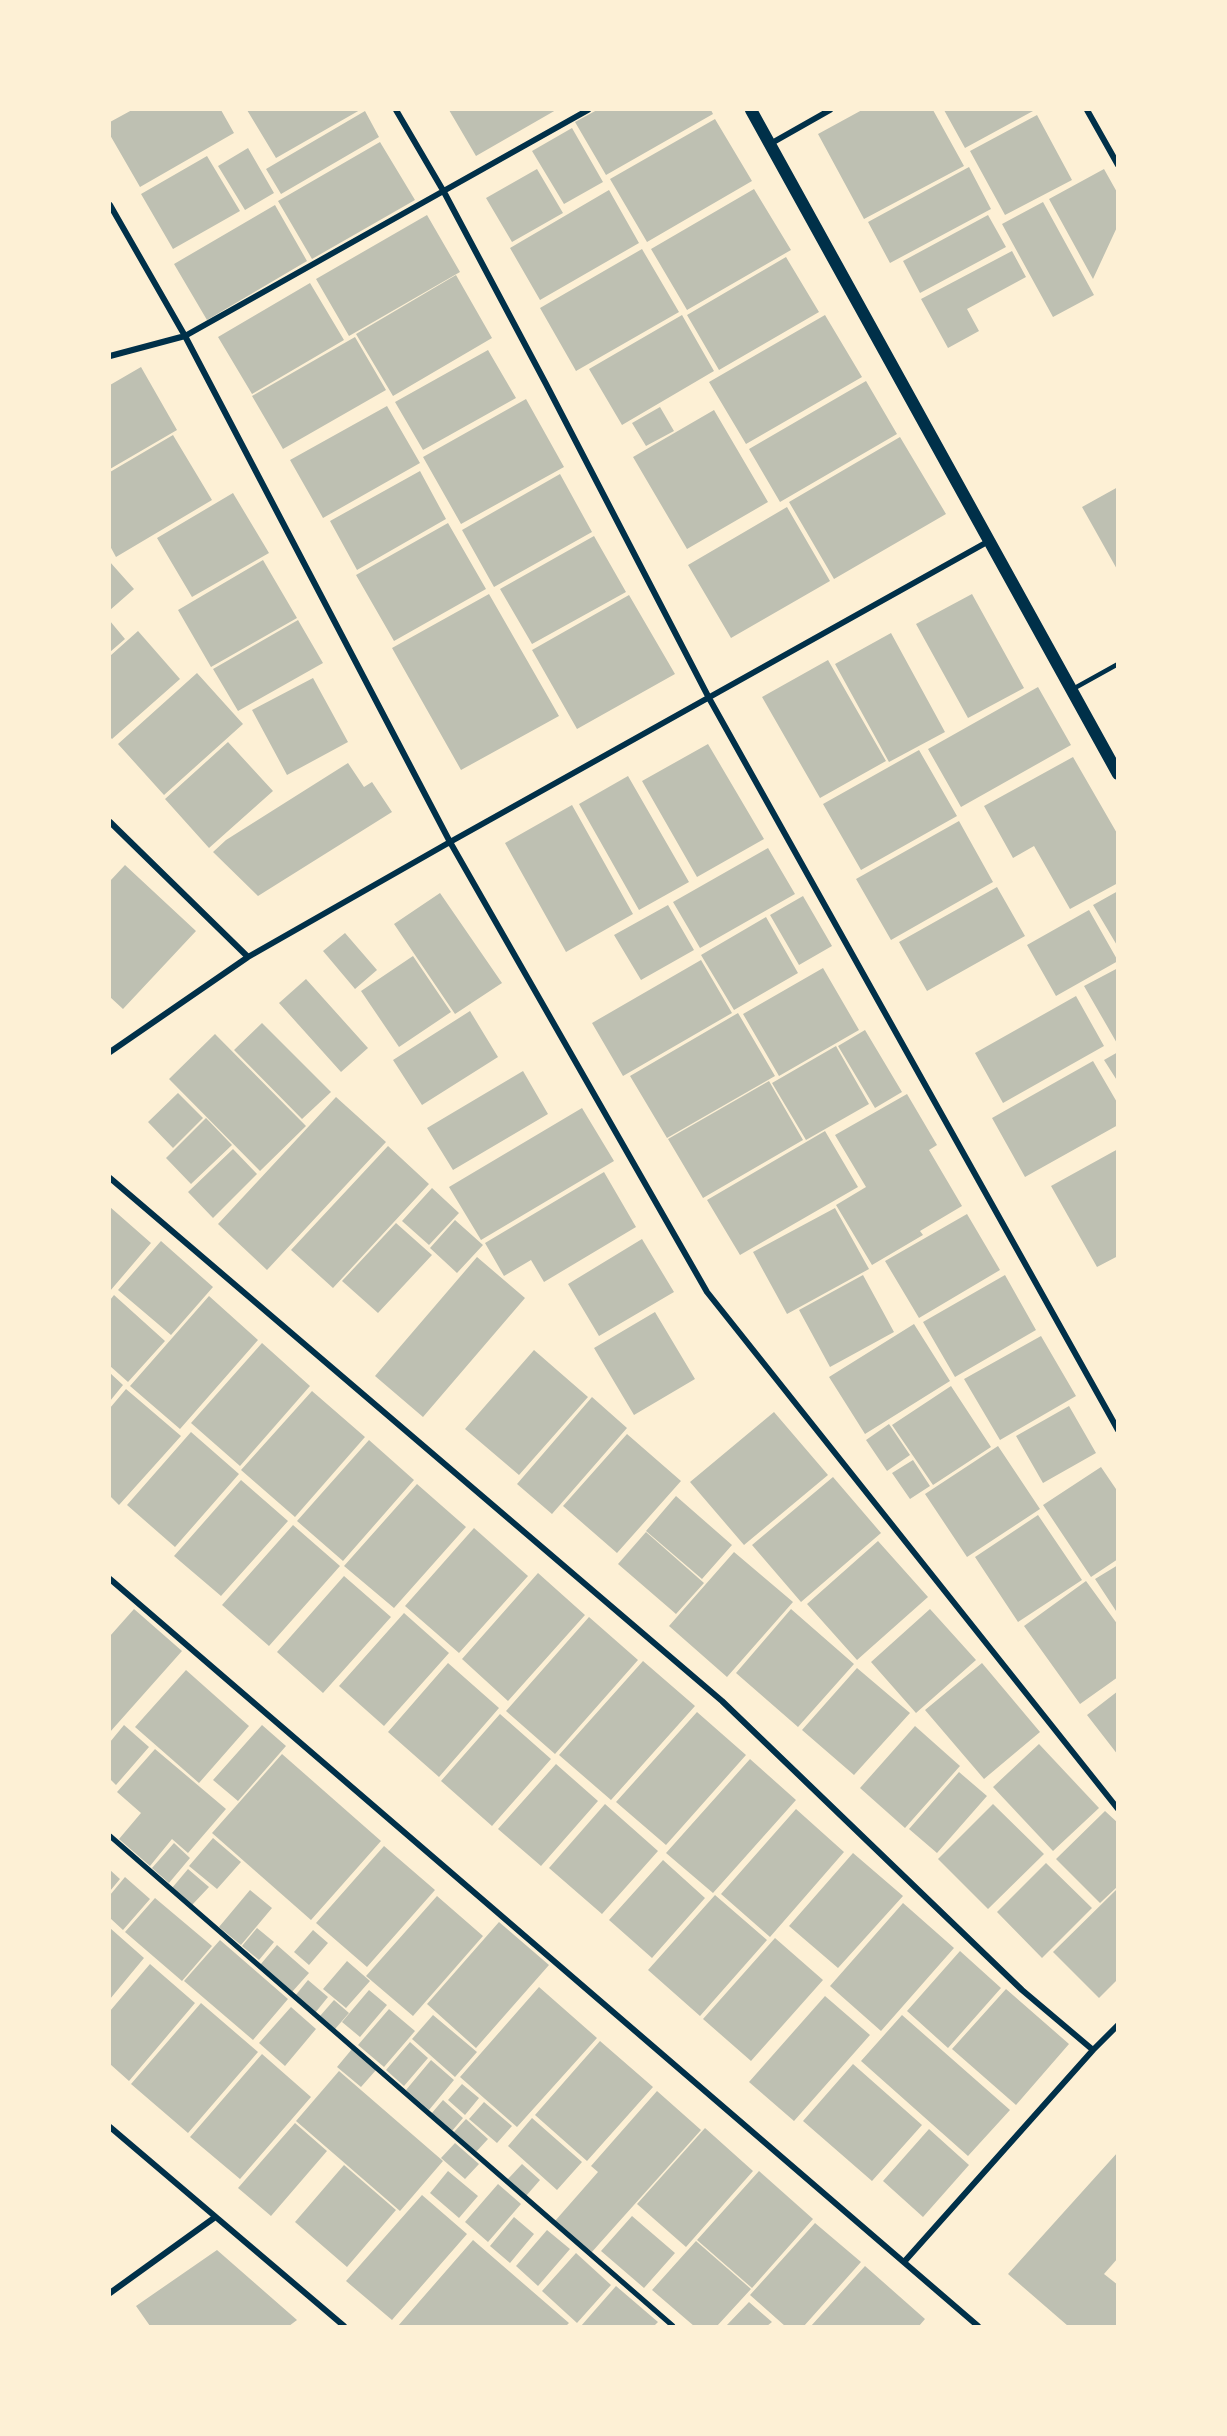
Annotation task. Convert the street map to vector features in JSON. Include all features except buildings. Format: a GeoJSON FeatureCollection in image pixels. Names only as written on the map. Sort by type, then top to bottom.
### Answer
{"type":"FeatureCollection","features":[{"type":"Feature","properties":{"kind":"main road"},"geometry":{"type":"LineString","coordinates":[[752,110],[1118,774]]}},
{"type":"Feature","properties":{"kind":"street"},"geometry":{"type":"LineString","coordinates":[[396,110],[444,192],[709,698],[1118,1430]]}},
{"type":"Feature","properties":{"kind":"street"},"geometry":{"type":"LineString","coordinates":[[110,356],[185,336],[588,110]]}},
{"type":"Feature","properties":{"kind":"street"},"geometry":{"type":"LineString","coordinates":[[770,144],[830,110]]}},
{"type":"Feature","properties":{"kind":"street"},"geometry":{"type":"LineString","coordinates":[[1087,110],[1118,165]]}},
{"type":"Feature","properties":{"kind":"street"},"geometry":{"type":"LineString","coordinates":[[110,205],[185,336],[450,842],[707,1292],[1118,1809]]}},
{"type":"Feature","properties":{"kind":"street"},"geometry":{"type":"LineString","coordinates":[[110,1052],[248,957],[989,541]]}},
{"type":"Feature","properties":{"kind":"street"},"geometry":{"type":"LineString","coordinates":[[110,822],[248,957]]}},
{"type":"Feature","properties":{"kind":"street"},"geometry":{"type":"LineString","coordinates":[[110,1178],[722,1701],[1022,1990],[1093,2050]]}},
{"type":"Feature","properties":{"kind":"street"},"geometry":{"type":"LineString","coordinates":[[110,1579],[978,2326]]}},
{"type":"Feature","properties":{"kind":"street"},"geometry":{"type":"LineString","coordinates":[[110,1836],[673,2326]]}},
{"type":"Feature","properties":{"kind":"street"},"geometry":{"type":"LineString","coordinates":[[904,2262],[1093,2050],[1118,2025]]}},
{"type":"Feature","properties":{"kind":"street"},"geometry":{"type":"LineString","coordinates":[[110,2127],[214,2218],[344,2326]]}},
{"type":"Feature","properties":{"kind":"street"},"geometry":{"type":"LineString","coordinates":[[110,2293],[214,2218]]}},
{"type":"Feature","properties":{"kind":"lane"},"geometry":{"type":"LineString","coordinates":[[1071,690],[1118,664]]}}]}
